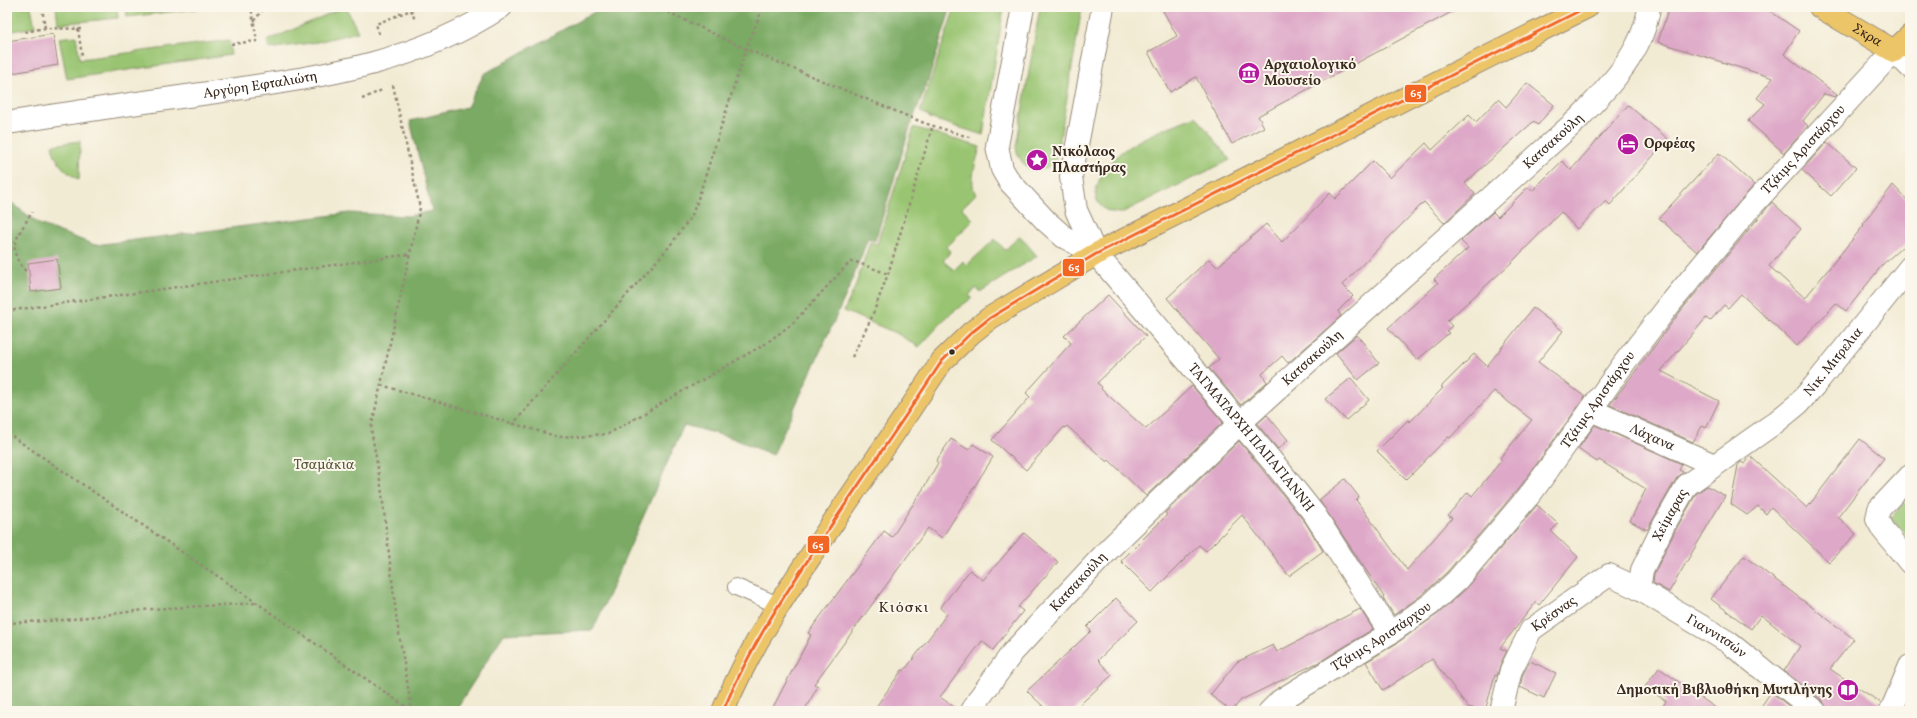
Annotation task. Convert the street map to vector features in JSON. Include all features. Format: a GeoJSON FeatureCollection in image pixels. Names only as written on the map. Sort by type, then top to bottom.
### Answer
{"type":"FeatureCollection","features":[{"type":"Feature","properties":{"kind":"main road"},"geometry":{"type":"LineString","coordinates":[[722,711],[738,673],[778,605],[942,361],[954,348],[990,318],[1096,254],[1587,7]]}},
{"type":"Feature","properties":{"kind":"main road","name":"Σκρα"},"geometry":{"type":"LineString","coordinates":[[1820,7],[1894,50]]}},
{"type":"Feature","properties":{"kind":"main road"},"geometry":{"type":"LineString","coordinates":[[1894,50],[1910,36]]}},
{"type":"Feature","properties":{"kind":"street"},"geometry":{"type":"LineString","coordinates":[[1022,7],[997,146],[1002,169],[1009,181],[1024,198],[1064,237],[1096,254]]}},
{"type":"Feature","properties":{"kind":"street"},"geometry":{"type":"LineString","coordinates":[[1096,254],[1076,210],[1072,176],[1103,7]]}},
{"type":"Feature","properties":{"kind":"street","name":"Κατσακούλη"},"geometry":{"type":"LineString","coordinates":[[972,711],[980,697],[1013,652],[1111,547],[1240,423],[1577,120],[1606,89],[1631,55],[1648,16],[1649,7]]}},
{"type":"Feature","properties":{"kind":"street","name":"Αργύρη Εφταλιώτη"},"geometry":{"type":"LineString","coordinates":[[7,123],[323,76],[387,60],[417,50],[487,11]]}},
{"type":"Feature","properties":{"kind":"street"},"geometry":{"type":"LineString","coordinates":[[1894,50],[1910,67]]}},
{"type":"Feature","properties":{"kind":"street","name":"Τζάιμς Αριστάρχου"},"geometry":{"type":"LineString","coordinates":[[1270,711],[1281,700],[1390,633],[1431,604],[1456,580],[1532,492],[1670,304],[1748,210],[1894,50]]}},
{"type":"Feature","properties":{"kind":"street","name":"ΤΑΓΜΑΤΑΡΧΗ ΠΑΠΑΓΙΑΝΝΗ"},"geometry":{"type":"LineString","coordinates":[[1096,254],[1240,423],[1315,515],[1390,633]]}},
{"type":"Feature","properties":{"kind":"street","name":"Νικ. Μιτρελια"},"geometry":{"type":"LineString","coordinates":[[1745,445],[1792,408],[1814,386],[1910,267]]}},
{"type":"Feature","properties":{"kind":"street","name":"Λάχανα"},"geometry":{"type":"LineString","coordinates":[[1591,410],[1714,465]]}},
{"type":"Feature","properties":{"kind":"street","name":"Χείμαρας"},"geometry":{"type":"LineString","coordinates":[[1640,589],[1642,570],[1686,485],[1745,445]]}},
{"type":"Feature","properties":{"kind":"street"},"geometry":{"type":"LineString","coordinates":[[1910,476],[1879,509],[1877,519],[1883,530],[1910,563]]}},
{"type":"Feature","properties":{"kind":"street","name":"Γιαννιτσών"},"geometry":{"type":"LineString","coordinates":[[1609,575],[1640,589],[1728,642],[1815,711]]}},
{"type":"Feature","properties":{"kind":"street","name":"Κρέσνας"},"geometry":{"type":"LineString","coordinates":[[1501,711],[1511,670],[1532,630],[1609,575]]}},
{"type":"Feature","properties":{"kind":"street"},"geometry":{"type":"LineString","coordinates":[[1891,711],[1910,666]]}},
{"type":"Feature","properties":{"kind":"lane"},"geometry":{"type":"LineString","coordinates":[[736,587],[778,605]]}},
{"type":"Feature","properties":{"kind":"path"},"geometry":{"type":"LineString","coordinates":[[42,7],[45,28]]}},
{"type":"Feature","properties":{"kind":"path"},"geometry":{"type":"LineString","coordinates":[[231,44],[257,41],[252,7]]}},
{"type":"Feature","properties":{"kind":"path"},"geometry":{"type":"LineString","coordinates":[[254,21],[265,7]]}},
{"type":"Feature","properties":{"kind":"path"},"geometry":{"type":"LineString","coordinates":[[397,7],[401,15]]}},
{"type":"Feature","properties":{"kind":"path"},"geometry":{"type":"LineString","coordinates":[[657,7],[746,49],[933,125],[997,146]]}},
{"type":"Feature","properties":{"kind":"path"},"geometry":{"type":"LineString","coordinates":[[512,425],[669,247],[691,217],[746,49],[763,7]]}},
{"type":"Feature","properties":{"kind":"path"},"geometry":{"type":"LineString","coordinates":[[378,30],[376,24],[411,10],[414,18]]}},
{"type":"Feature","properties":{"kind":"path"},"geometry":{"type":"LineString","coordinates":[[408,24],[422,19]]}},
{"type":"Feature","properties":{"kind":"path"},"geometry":{"type":"LineString","coordinates":[[25,32],[45,28],[79,29],[82,56]]}},
{"type":"Feature","properties":{"kind":"path"},"geometry":{"type":"LineString","coordinates":[[371,37],[386,32]]}},
{"type":"Feature","properties":{"kind":"path"},"geometry":{"type":"LineString","coordinates":[[392,82],[420,208],[411,254],[371,424],[381,486],[397,622],[412,711]]}},
{"type":"Feature","properties":{"kind":"path"},"geometry":{"type":"LineString","coordinates":[[852,357],[871,318],[888,274],[933,125]]}},
{"type":"Feature","properties":{"kind":"path"},"geometry":{"type":"LineString","coordinates":[[26,271],[16,259],[14,248],[15,242],[32,212]]}},
{"type":"Feature","properties":{"kind":"path"},"geometry":{"type":"LineString","coordinates":[[7,312],[411,254]]}},
{"type":"Feature","properties":{"kind":"path"},"geometry":{"type":"LineString","coordinates":[[380,385],[558,438],[608,434],[764,344],[792,324],[850,262],[888,274]]}},
{"type":"Feature","properties":{"kind":"path"},"geometry":{"type":"LineString","coordinates":[[7,433],[257,603],[412,711]]}},
{"type":"Feature","properties":{"kind":"path"},"geometry":{"type":"LineString","coordinates":[[7,624],[64,620],[152,609],[257,603]]}},
{"type":"Feature","properties":{"kind":"green space"},"geometry":{"type":"Polygon","coordinates":[[[7,7],[31,7],[35,27],[7,32],[7,7]]]}},
{"type":"Feature","properties":{"kind":"green space"},"geometry":{"type":"Polygon","coordinates":[[[56,7],[117,7],[118,18],[58,24],[56,7]]]}},
{"type":"Feature","properties":{"kind":"green space"},"geometry":{"type":"Polygon","coordinates":[[[126,7],[203,7],[203,8],[127,17],[126,7]]]}},
{"type":"Feature","properties":{"kind":"green space"},"geometry":{"type":"Polygon","coordinates":[[[346,7],[358,32],[317,42],[269,49],[267,41],[346,7]]]}},
{"type":"Feature","properties":{"kind":"green space","name":"Τσαμάκια"},"geometry":{"type":"Polygon","coordinates":[[[603,7],[951,7],[928,81],[911,124],[875,241],[868,238],[850,286],[773,455],[732,438],[684,425],[593,630],[504,634],[455,711],[7,711],[7,199],[39,224],[95,245],[349,213],[408,216],[432,211],[410,121],[467,107],[484,74],[603,7]]]}},
{"type":"Feature","properties":{"kind":"green space"},"geometry":{"type":"Polygon","coordinates":[[[955,7],[1004,7],[983,135],[929,118],[929,116],[920,112],[955,7]]]}},
{"type":"Feature","properties":{"kind":"green space"},"geometry":{"type":"Polygon","coordinates":[[[1040,7],[1082,7],[1057,157],[1052,164],[1039,170],[1033,169],[1022,162],[1016,147],[1040,7]]]}},
{"type":"Feature","properties":{"kind":"green space"},"geometry":{"type":"Polygon","coordinates":[[[76,36],[80,59],[229,40],[231,55],[67,79],[59,38],[76,36]]]}},
{"type":"Feature","properties":{"kind":"green space"},"geometry":{"type":"Polygon","coordinates":[[[1196,116],[1230,160],[1121,213],[1114,213],[1102,208],[1096,197],[1097,186],[1106,168],[1116,157],[1140,140],[1196,116]]]}},
{"type":"Feature","properties":{"kind":"green space"},"geometry":{"type":"Polygon","coordinates":[[[914,127],[980,147],[973,177],[976,194],[962,208],[973,220],[947,247],[951,251],[943,261],[954,270],[963,261],[967,265],[995,239],[1005,250],[1020,236],[1037,256],[980,292],[977,288],[969,295],[972,298],[949,315],[919,347],[898,334],[844,311],[855,287],[870,242],[877,244],[914,127]]]}},
{"type":"Feature","properties":{"kind":"green space"},"geometry":{"type":"Polygon","coordinates":[[[80,141],[79,180],[61,166],[55,156],[52,145],[80,141]]]}},
{"type":"Feature","properties":{"kind":"green space"},"geometry":{"type":"Polygon","coordinates":[[[1910,498],[1910,538],[1890,518],[1910,498]]]}},
{"type":"Feature","properties":{"kind":"building","name":"Αρχαιολογικό Μουσείο"},"geometry":{"type":"Polygon","coordinates":[[[1161,7],[1461,7],[1258,116],[1264,127],[1232,144],[1196,77],[1170,92],[1148,52],[1177,36],[1161,7]]]}},
{"type":"Feature","properties":{"kind":"building"},"geometry":{"type":"Polygon","coordinates":[[[1669,7],[1764,7],[1799,31],[1784,54],[1837,95],[1835,97],[1824,94],[1803,121],[1808,126],[1784,153],[1748,121],[1765,104],[1757,98],[1773,78],[1658,42],[1669,7]]]}},
{"type":"Feature","properties":{"kind":"building"},"geometry":{"type":"Polygon","coordinates":[[[53,34],[58,65],[7,74],[7,41],[53,34]]]}},
{"type":"Feature","properties":{"kind":"building"},"geometry":{"type":"Polygon","coordinates":[[[1527,83],[1554,105],[1538,125],[1534,121],[1465,183],[1475,194],[1444,223],[1424,202],[1342,285],[1353,296],[1338,311],[1341,316],[1288,363],[1282,356],[1262,374],[1267,382],[1241,405],[1209,368],[1219,359],[1167,298],[1209,259],[1217,267],[1266,224],[1282,242],[1330,193],[1335,199],[1373,161],[1390,178],[1426,143],[1432,150],[1469,115],[1476,122],[1498,99],[1506,107],[1527,83]]]}},
{"type":"Feature","properties":{"kind":"building"},"geometry":{"type":"Polygon","coordinates":[[[1628,105],[1668,139],[1610,205],[1606,201],[1577,229],[1561,212],[1512,262],[1447,321],[1452,326],[1446,331],[1449,333],[1417,360],[1388,328],[1438,283],[1434,279],[1468,248],[1461,241],[1493,212],[1498,217],[1528,187],[1532,191],[1562,161],[1571,170],[1628,105]]]}},
{"type":"Feature","properties":{"kind":"building"},"geometry":{"type":"Polygon","coordinates":[[[1827,142],[1856,168],[1831,196],[1802,170],[1827,142]]]}},
{"type":"Feature","properties":{"kind":"building"},"geometry":{"type":"Polygon","coordinates":[[[1719,153],[1754,185],[1697,252],[1659,218],[1719,153]]]}},
{"type":"Feature","properties":{"kind":"building"},"geometry":{"type":"Polygon","coordinates":[[[1893,185],[1910,203],[1910,240],[1883,264],[1846,311],[1836,303],[1797,346],[1741,294],[1728,308],[1724,305],[1710,321],[1706,318],[1661,371],[1719,401],[1706,428],[1702,426],[1693,442],[1610,405],[1680,312],[1772,202],[1801,229],[1769,266],[1805,298],[1864,225],[1863,224],[1893,185]]]}},
{"type":"Feature","properties":{"kind":"building"},"geometry":{"type":"Polygon","coordinates":[[[57,259],[61,288],[31,292],[28,263],[57,259]]]}},
{"type":"Feature","properties":{"kind":"building"},"geometry":{"type":"Polygon","coordinates":[[[1108,295],[1146,336],[1097,383],[1102,387],[1101,389],[1146,429],[1192,386],[1223,422],[1146,496],[1109,460],[1107,462],[1067,426],[1065,428],[1064,427],[1026,470],[992,440],[1030,397],[1026,393],[1071,343],[1064,336],[1108,295]]]}},
{"type":"Feature","properties":{"kind":"building"},"geometry":{"type":"Polygon","coordinates":[[[1533,308],[1563,331],[1538,362],[1585,397],[1522,484],[1448,571],[1423,594],[1394,615],[1383,598],[1384,597],[1319,500],[1345,479],[1359,497],[1356,500],[1407,570],[1452,518],[1448,515],[1468,492],[1472,496],[1502,460],[1500,458],[1532,420],[1494,391],[1450,438],[1448,437],[1406,480],[1377,451],[1408,420],[1410,422],[1443,388],[1441,387],[1474,354],[1487,366],[1533,308]]]}},
{"type":"Feature","properties":{"kind":"building"},"geometry":{"type":"Polygon","coordinates":[[[1357,335],[1379,363],[1358,380],[1336,353],[1357,335]]]}},
{"type":"Feature","properties":{"kind":"building"},"geometry":{"type":"Polygon","coordinates":[[[1351,378],[1369,400],[1346,420],[1325,399],[1351,378]]]}},
{"type":"Feature","properties":{"kind":"building"},"geometry":{"type":"Polygon","coordinates":[[[1267,415],[1288,440],[1278,449],[1257,424],[1267,415]]]}},
{"type":"Feature","properties":{"kind":"building"},"geometry":{"type":"Polygon","coordinates":[[[1595,425],[1682,464],[1679,470],[1683,472],[1676,479],[1647,530],[1630,521],[1646,489],[1599,460],[1597,462],[1578,449],[1595,425]]]}},
{"type":"Feature","properties":{"kind":"building"},"geometry":{"type":"Polygon","coordinates":[[[951,439],[969,450],[973,444],[993,457],[942,538],[928,528],[814,684],[818,686],[804,711],[771,711],[811,635],[808,633],[884,531],[892,537],[923,489],[938,463],[936,461],[951,439]]]}},
{"type":"Feature","properties":{"kind":"building"},"geometry":{"type":"Polygon","coordinates":[[[1860,439],[1884,458],[1838,517],[1856,534],[1829,562],[1771,507],[1766,514],[1758,506],[1747,515],[1731,504],[1738,465],[1741,462],[1745,464],[1750,456],[1807,508],[1860,439]]]}},
{"type":"Feature","properties":{"kind":"building"},"geometry":{"type":"Polygon","coordinates":[[[1239,441],[1305,522],[1323,551],[1289,576],[1242,515],[1206,551],[1199,545],[1152,592],[1121,561],[1167,515],[1165,513],[1239,441]]]}},
{"type":"Feature","properties":{"kind":"building"},"geometry":{"type":"Polygon","coordinates":[[[1707,486],[1725,496],[1669,592],[1653,583],[1654,574],[1675,531],[1696,494],[1707,486]]]}},
{"type":"Feature","properties":{"kind":"building"},"geometry":{"type":"Polygon","coordinates":[[[1537,505],[1558,524],[1551,531],[1578,557],[1539,605],[1536,602],[1500,648],[1507,651],[1500,665],[1497,676],[1495,675],[1485,711],[1468,707],[1432,659],[1383,690],[1366,662],[1397,643],[1439,613],[1467,588],[1537,505]]]}},
{"type":"Feature","properties":{"kind":"building"},"geometry":{"type":"Polygon","coordinates":[[[1024,533],[1058,562],[1018,607],[1023,611],[993,650],[982,641],[940,697],[960,711],[873,711],[902,670],[904,671],[947,614],[940,608],[970,570],[983,580],[1024,533]]]}},
{"type":"Feature","properties":{"kind":"building"},"geometry":{"type":"Polygon","coordinates":[[[1744,556],[1854,639],[1830,669],[1881,703],[1879,711],[1827,711],[1823,701],[1784,671],[1800,646],[1761,615],[1751,629],[1711,599],[1744,556]]]}},
{"type":"Feature","properties":{"kind":"building"},"geometry":{"type":"Polygon","coordinates":[[[1116,598],[1138,621],[1098,660],[1112,675],[1073,711],[1048,711],[1027,691],[1091,631],[1087,627],[1116,598]]]}},
{"type":"Feature","properties":{"kind":"building"},"geometry":{"type":"Polygon","coordinates":[[[1360,609],[1373,629],[1321,661],[1241,700],[1232,711],[1210,695],[1237,662],[1273,645],[1277,652],[1360,609]]]}},
{"type":"Feature","properties":{"kind":"building"},"geometry":{"type":"Polygon","coordinates":[[[1530,661],[1556,673],[1544,698],[1520,687],[1523,674],[1530,661]]]}},
{"type":"Feature","properties":{"kind":"building"},"geometry":{"type":"Polygon","coordinates":[[[1659,668],[1720,711],[1660,711],[1666,701],[1645,687],[1659,668]]]}},
{"type":"Feature","properties":{"kind":"building"},"geometry":{"type":"Polygon","coordinates":[[[1771,692],[1795,711],[1758,711],[1771,692]]]}},
{"type":"Feature","properties":{"kind":"transit line","name":"65"},"geometry":{"type":"LineString","coordinates":[[723,711],[757,641],[797,576],[942,361],[971,333],[990,318],[1096,254],[1587,7]]}},
{"type":"Feature","properties":{"kind":"place","name":"Αρχαιολογικό Μουσείο"},"geometry":{"type":"Point","coordinates":[1249,73]}},
{"type":"Feature","properties":{"kind":"place","name":"Ορφέας"},"geometry":{"type":"Point","coordinates":[1628,144]}},
{"type":"Feature","properties":{"kind":"place","name":"Νικόλαος Πλαστήρας"},"geometry":{"type":"Point","coordinates":[1037,160]}},
{"type":"Feature","properties":{"kind":"place","name":"Δημοτική Βιβλιοθήκη Μυτιλήνης"},"geometry":{"type":"Point","coordinates":[1848,690]}},
{"type":"Feature","properties":{"kind":"district","name":"Κιόσκι"},"geometry":{"type":"Point","coordinates":[904,608]}}]}
